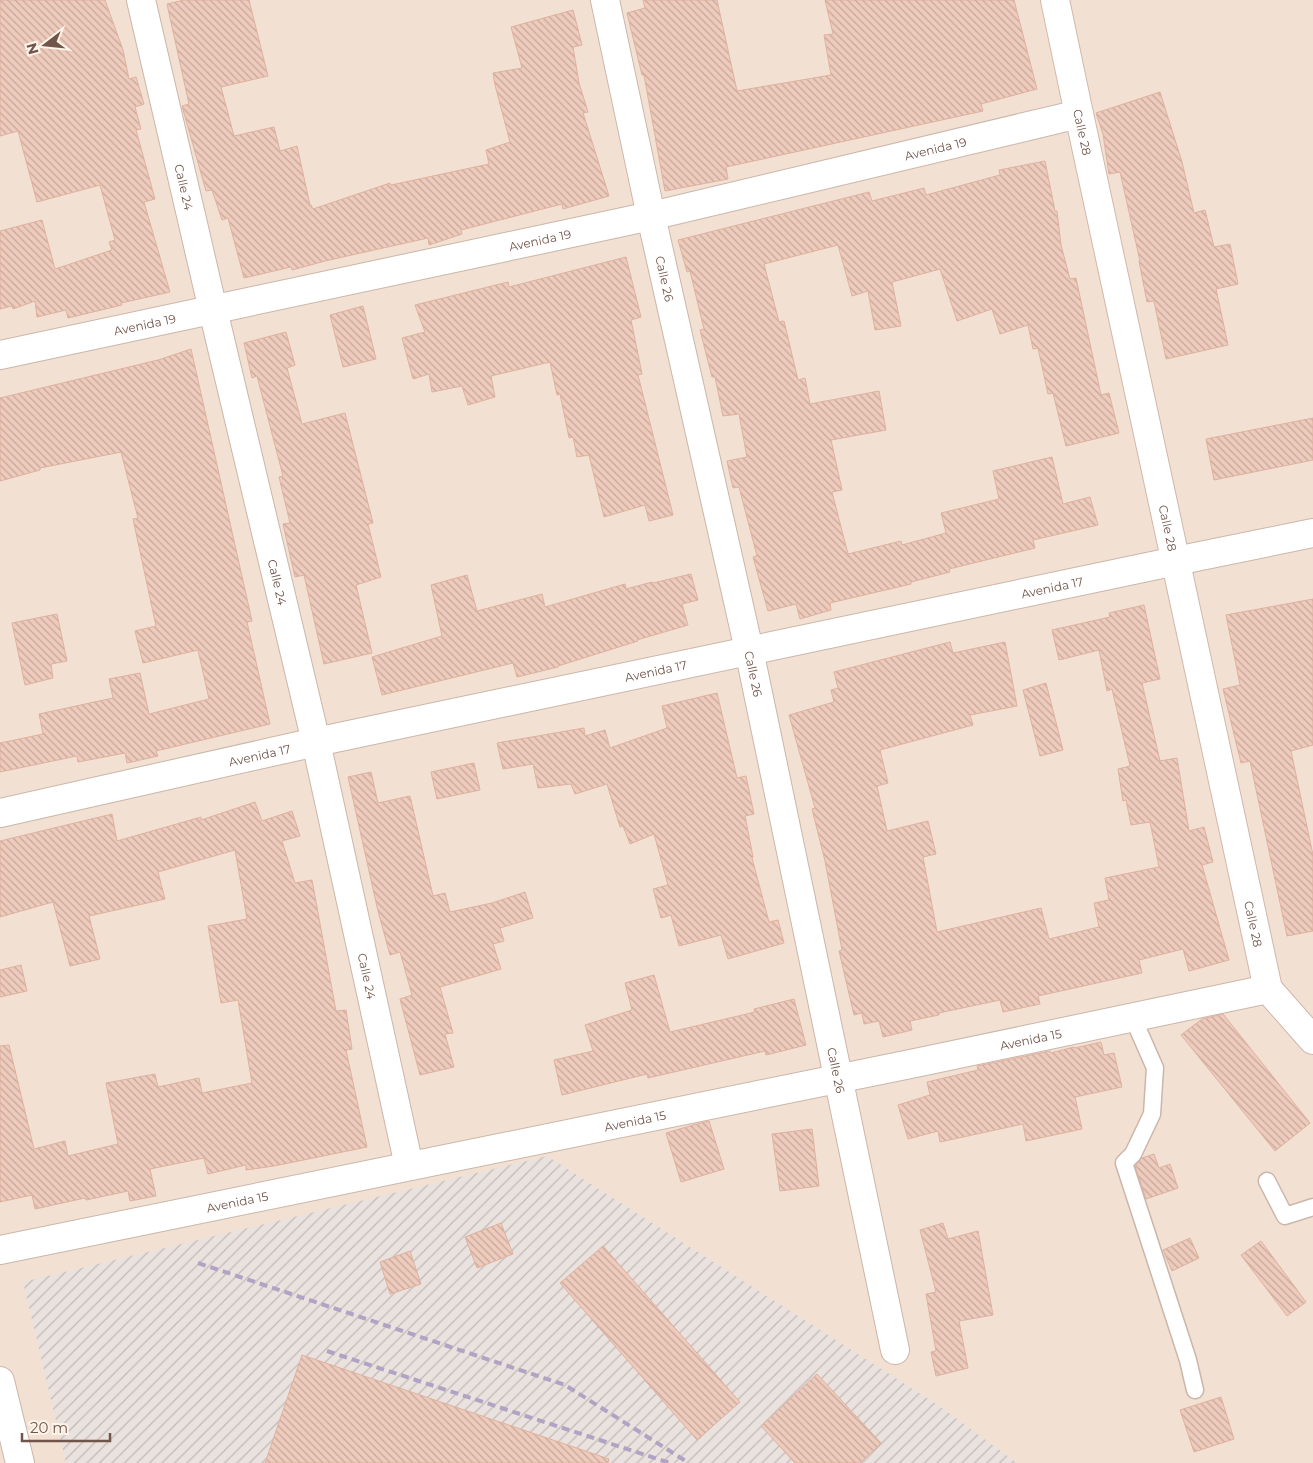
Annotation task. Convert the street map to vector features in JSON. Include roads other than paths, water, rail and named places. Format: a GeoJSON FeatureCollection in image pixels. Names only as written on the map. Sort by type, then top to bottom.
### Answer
{"type":"FeatureCollection","features":[{"type":"Feature","properties":{"kind":"street","name":"Calle 24"},"geometry":{"type":"LineString","coordinates":[[141,0],[316,742],[410,1166]]}},
{"type":"Feature","properties":{"kind":"street","name":"Calle 26"},"geometry":{"type":"LineString","coordinates":[[605,0],[651,216],[749,650],[895,1350]]}},
{"type":"Feature","properties":{"kind":"street","name":"Calle 28"},"geometry":{"type":"LineString","coordinates":[[1055,0],[1268,988],[1313,1040]]}},
{"type":"Feature","properties":{"kind":"street","name":"Avenida 19"},"geometry":{"type":"LineString","coordinates":[[0,355],[651,216],[1079,114]]}},
{"type":"Feature","properties":{"kind":"street","name":"Avenida 17"},"geometry":{"type":"LineString","coordinates":[[0,813],[316,742],[1313,533]]}},
{"type":"Feature","properties":{"kind":"street","name":"Avenida 15"},"geometry":{"type":"LineString","coordinates":[[0,1250],[839,1079],[1268,988]]}},
{"type":"Feature","properties":{"kind":"street"},"geometry":{"type":"LineString","coordinates":[[0,1381],[20,1463]]}},
{"type":"Feature","properties":{"kind":"lane"},"geometry":{"type":"LineString","coordinates":[[1133,1018],[1155,1068],[1152,1114],[1133,1154],[1124,1163],[1196,1390]]}},
{"type":"Feature","properties":{"kind":"lane"},"geometry":{"type":"LineString","coordinates":[[1267,1181],[1285,1216],[1313,1208]]}},
{"type":"Feature","properties":{"kind":"railway"},"geometry":{"type":"LineString","coordinates":[[198,1263],[565,1385],[689,1463]]}},
{"type":"Feature","properties":{"kind":"railway"},"geometry":{"type":"LineString","coordinates":[[327,1351],[670,1463]]}}]}
